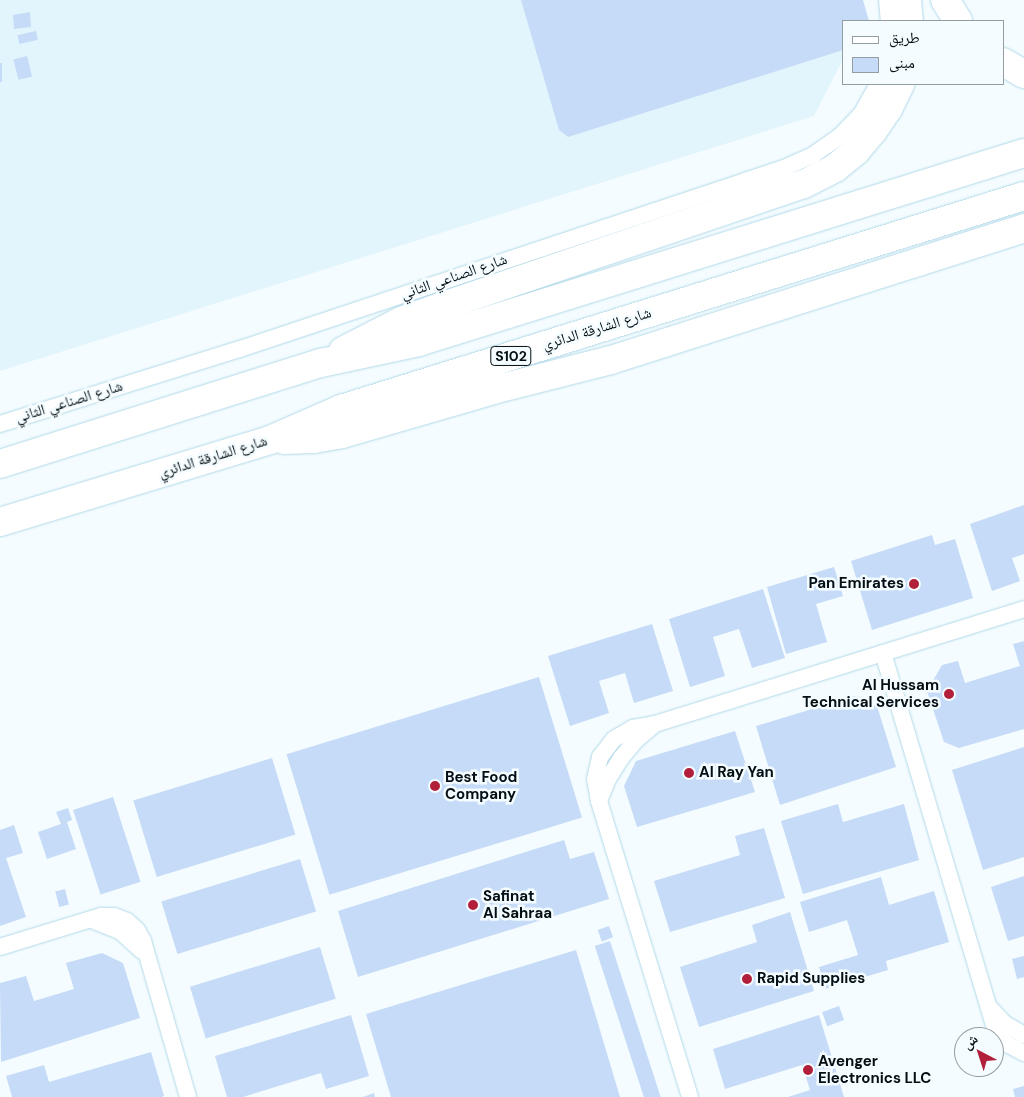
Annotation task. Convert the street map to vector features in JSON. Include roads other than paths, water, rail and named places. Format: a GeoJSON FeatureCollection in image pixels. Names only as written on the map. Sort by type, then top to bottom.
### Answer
{"type":"FeatureCollection","features":[{"type":"Feature","properties":{"kind":"highway"},"geometry":{"type":"LineString","coordinates":[[907,0],[910,20]]}},
{"type":"Feature","properties":{"kind":"highway"},"geometry":{"type":"LineString","coordinates":[[945,0],[957,20]]}},
{"type":"Feature","properties":{"kind":"highway"},"geometry":{"type":"LineString","coordinates":[[1004,63],[1024,74]]}},
{"type":"Feature","properties":{"kind":"highway"},"geometry":{"type":"LineString","coordinates":[[321,363],[401,321],[424,312],[804,184],[835,168],[856,151],[888,109],[900,85]]}},
{"type":"Feature","properties":{"kind":"highway"},"geometry":{"type":"LineString","coordinates":[[0,464],[321,363],[420,342],[1024,154]]}},
{"type":"Feature","properties":{"kind":"highway","name":"شارع الشارقة الدائري"},"geometry":{"type":"LineString","coordinates":[[0,522],[270,440],[341,409],[1024,196]]}},
{"type":"Feature","properties":{"kind":"highway"},"geometry":{"type":"LineString","coordinates":[[270,440],[314,439],[342,434],[493,390],[611,360],[1024,228]]}},
{"type":"Feature","properties":{"kind":"street"},"geometry":{"type":"LineString","coordinates":[[887,0],[889,20]]}},
{"type":"Feature","properties":{"kind":"street","name":"شارع الصناعي الثاني"},"geometry":{"type":"LineString","coordinates":[[0,424],[240,349],[784,168],[813,155],[840,136],[862,113],[877,85]]}},
{"type":"Feature","properties":{"kind":"street"},"geometry":{"type":"LineString","coordinates":[[690,1097],[598,802],[608,779],[621,758],[636,740],[655,724],[1024,609]]}},
{"type":"Feature","properties":{"kind":"street"},"geometry":{"type":"LineString","coordinates":[[883,653],[991,1009],[995,1028],[1007,1044],[1024,1052]]}},
{"type":"Feature","properties":{"kind":"street"},"geometry":{"type":"LineString","coordinates":[[0,947],[88,920],[121,932],[146,954],[188,1097]]}},
{"type":"Feature","properties":{"kind":"street"},"geometry":{"type":"LineString","coordinates":[[991,1009],[1006,1024],[1024,1036]]}},
{"type":"Feature","properties":{"kind":"place","name":"Pan Emirates"},"geometry":{"type":"Point","coordinates":[914,584]}},
{"type":"Feature","properties":{"kind":"place","name":"Al Hussam Technical Services"},"geometry":{"type":"Point","coordinates":[949,694]}},
{"type":"Feature","properties":{"kind":"place","name":"Al Ray Yan"},"geometry":{"type":"Point","coordinates":[689,773]}},
{"type":"Feature","properties":{"kind":"place","name":"Best Food Company"},"geometry":{"type":"Point","coordinates":[435,786]}},
{"type":"Feature","properties":{"kind":"place","name":"Safinat Al Sahraa"},"geometry":{"type":"Point","coordinates":[473,905]}},
{"type":"Feature","properties":{"kind":"place","name":"Rapid Supplies"},"geometry":{"type":"Point","coordinates":[747,979]}},
{"type":"Feature","properties":{"kind":"place","name":"Avenger Electronics LLC"},"geometry":{"type":"Point","coordinates":[808,1070]}}]}
